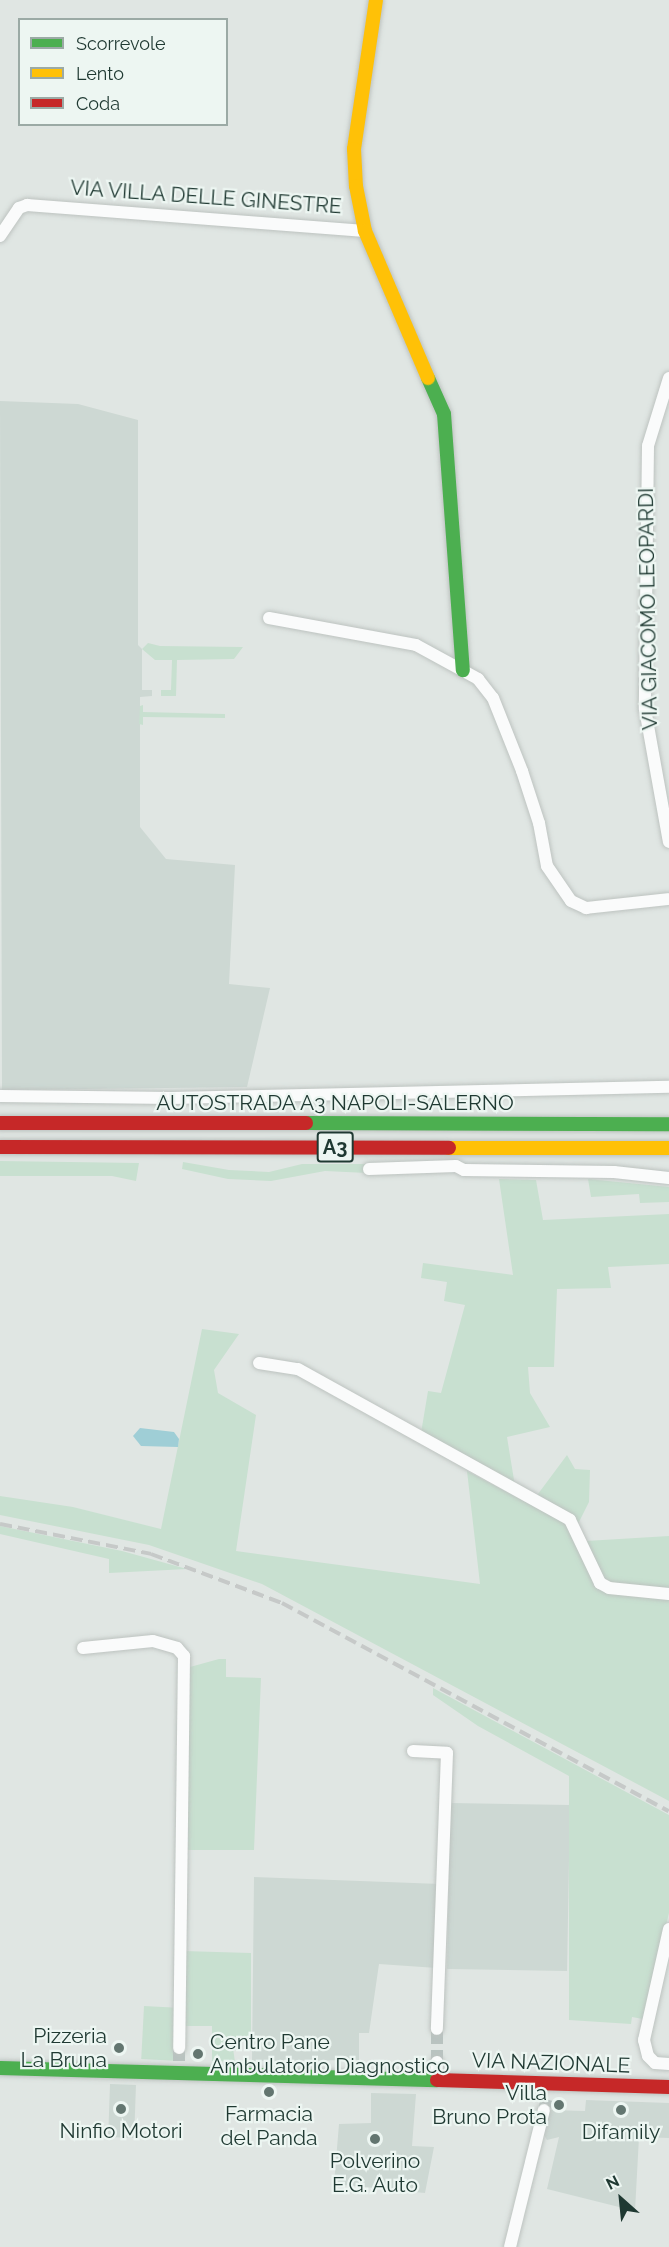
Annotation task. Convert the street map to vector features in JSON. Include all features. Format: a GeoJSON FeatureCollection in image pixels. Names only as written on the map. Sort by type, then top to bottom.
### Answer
{"type":"FeatureCollection","features":[{"type":"Feature","properties":{"kind":"main road"},"geometry":{"type":"LineString","coordinates":[[365,231],[354,149],[376,0]]}},
{"type":"Feature","properties":{"kind":"main road","name":"VIA VILLA DELLE GINESTRE"},"geometry":{"type":"LineString","coordinates":[[365,231],[444,414],[463,670]]}},
{"type":"Feature","properties":{"kind":"main road","name":"AUTOSTRADA A3 NAPOLI-SALERNO"},"geometry":{"type":"LineString","coordinates":[[0,1124],[669,1124]]}},
{"type":"Feature","properties":{"kind":"main road","name":"AUTOSTRADA A3 NAPOLI-SALERNO"},"geometry":{"type":"LineString","coordinates":[[0,1147],[669,1148]]}},
{"type":"Feature","properties":{"kind":"main road","name":"VIA NAZIONALE"},"geometry":{"type":"LineString","coordinates":[[0,2068],[179,2061],[436,2080],[669,2087]]}},
{"type":"Feature","properties":{"kind":"street","name":"VIA VILLA DELLE GINESTRE"},"geometry":{"type":"LineString","coordinates":[[0,236],[19,208],[27,205],[365,231]]}},
{"type":"Feature","properties":{"kind":"street","name":"VIA GIACOMO LEOPARDI"},"geometry":{"type":"LineString","coordinates":[[669,378],[648,446],[645,709],[669,842]]}},
{"type":"Feature","properties":{"kind":"street"},"geometry":{"type":"LineString","coordinates":[[269,618],[416,645],[478,679],[493,698],[535,806],[547,867],[571,900],[586,908],[669,899]]}},
{"type":"Feature","properties":{"kind":"street"},"geometry":{"type":"LineString","coordinates":[[0,1096],[261,1096],[669,1088]]}},
{"type":"Feature","properties":{"kind":"street"},"geometry":{"type":"LineString","coordinates":[[369,1169],[456,1166],[464,1170],[614,1172],[669,1178]]}},
{"type":"Feature","properties":{"kind":"street"},"geometry":{"type":"LineString","coordinates":[[260,1363],[298,1369],[570,1520],[600,1583],[609,1588],[669,1594]]}},
{"type":"Feature","properties":{"kind":"street"},"geometry":{"type":"LineString","coordinates":[[83,1648],[153,1641],[177,1648],[184,1656],[179,2061]]}},
{"type":"Feature","properties":{"kind":"street"},"geometry":{"type":"LineString","coordinates":[[413,1751],[447,1753],[437,2029]]}},
{"type":"Feature","properties":{"kind":"street"},"geometry":{"type":"LineString","coordinates":[[669,1929],[644,2040],[648,2056],[655,2063],[669,2064]]}},
{"type":"Feature","properties":{"kind":"street"},"geometry":{"type":"LineString","coordinates":[[436,2080],[437,2062]]}},
{"type":"Feature","properties":{"kind":"street"},"geometry":{"type":"LineString","coordinates":[[510,2247],[546,2104],[548,2084]]}},
{"type":"Feature","properties":{"kind":"shaded area"},"geometry":{"type":"Polygon","coordinates":[[[0,401],[78,404],[138,420],[138,645],[142,649],[142,690],[152,690],[152,696],[140,697],[140,827],[166,859],[235,865],[229,984],[270,988],[247,1087],[2,1090],[0,401]]]}},
{"type":"Feature","properties":{"kind":"shaded area"},"geometry":{"type":"Polygon","coordinates":[[[450,1803],[570,1805],[567,1971],[447,1969],[450,1803]]]}},
{"type":"Feature","properties":{"kind":"shaded area"},"geometry":{"type":"Polygon","coordinates":[[[254,1877],[440,1884],[437,1968],[379,1964],[369,2033],[359,2033],[359,2060],[252,2061],[254,1877]]]}},
{"type":"Feature","properties":{"kind":"shaded area","name":"Ninfio Motori"},"geometry":{"type":"Polygon","coordinates":[[[110,2084],[136,2085],[134,2138],[108,2137],[110,2084]]]}},
{"type":"Feature","properties":{"kind":"shaded area","name":"Polverino E.G. Auto"},"geometry":{"type":"Polygon","coordinates":[[[371,2093],[416,2094],[412,2146],[434,2147],[425,2193],[334,2184],[339,2124],[371,2123],[371,2093]]]}},
{"type":"Feature","properties":{"kind":"shaded area"},"geometry":{"type":"Polygon","coordinates":[[[586,2100],[669,2103],[669,2138],[639,2137],[635,2211],[547,2189],[559,2137],[547,2140],[544,2135],[549,2110],[585,2111],[586,2100]]]}},
{"type":"Feature","properties":{"kind":"green space"},"geometry":{"type":"Polygon","coordinates":[[[148,643],[160,646],[243,647],[234,659],[177,660],[176,696],[161,696],[161,690],[171,690],[172,660],[155,660],[142,649],[148,643]]]}},
{"type":"Feature","properties":{"kind":"green space"},"geometry":{"type":"Polygon","coordinates":[[[143,705],[143,712],[225,714],[225,718],[143,717],[143,725],[139,724],[140,706],[143,705]]]}},
{"type":"Feature","properties":{"kind":"green space"},"geometry":{"type":"Polygon","coordinates":[[[0,1161],[139,1163],[136,1181],[112,1176],[0,1176],[0,1161]]]}},
{"type":"Feature","properties":{"kind":"green space"},"geometry":{"type":"Polygon","coordinates":[[[183,1162],[229,1170],[269,1172],[302,1164],[365,1164],[367,1173],[325,1171],[271,1181],[228,1179],[182,1169],[183,1162]]]}},
{"type":"Feature","properties":{"kind":"green space"},"geometry":{"type":"Polygon","coordinates":[[[499,1179],[536,1180],[543,1220],[669,1214],[669,1264],[608,1267],[611,1288],[557,1289],[554,1367],[528,1367],[530,1393],[550,1427],[507,1437],[515,1486],[421,1433],[428,1391],[441,1393],[465,1305],[444,1301],[447,1282],[421,1278],[423,1263],[513,1275],[499,1179]]]}},
{"type":"Feature","properties":{"kind":"green space"},"geometry":{"type":"Polygon","coordinates":[[[588,1179],[669,1187],[669,1202],[640,1203],[639,1194],[591,1197],[588,1179]]]}},
{"type":"Feature","properties":{"kind":"green space"},"geometry":{"type":"Polygon","coordinates":[[[202,1329],[239,1334],[214,1370],[218,1393],[256,1415],[236,1551],[480,1584],[467,1471],[573,1527],[594,1586],[600,1590],[669,1598],[669,1801],[262,1584],[149,1545],[0,1515],[0,1496],[73,1507],[161,1529],[202,1329]]]}},
{"type":"Feature","properties":{"kind":"green space"},"geometry":{"type":"Polygon","coordinates":[[[567,1455],[575,1469],[590,1470],[589,1502],[578,1524],[535,1498],[567,1455]]]}},
{"type":"Feature","properties":{"kind":"green space"},"geometry":{"type":"Polygon","coordinates":[[[0,1526],[122,1551],[187,1569],[109,1573],[109,1559],[0,1534],[0,1526]]]}},
{"type":"Feature","properties":{"kind":"green space"},"geometry":{"type":"Polygon","coordinates":[[[669,1536],[669,1589],[603,1582],[586,1541],[669,1536]]]}},
{"type":"Feature","properties":{"kind":"green space"},"geometry":{"type":"Polygon","coordinates":[[[226,1659],[226,1677],[261,1678],[254,1850],[187,1850],[190,1667],[226,1659]]]}},
{"type":"Feature","properties":{"kind":"green space"},"geometry":{"type":"Polygon","coordinates":[[[433,1688],[669,1815],[669,1913],[643,2019],[632,2017],[631,2024],[569,2020],[569,1776],[478,1726],[433,1695],[433,1688]]]}},
{"type":"Feature","properties":{"kind":"green space"},"geometry":{"type":"Polygon","coordinates":[[[183,1951],[251,1953],[251,2041],[232,2041],[235,2062],[212,2061],[212,2026],[183,2026],[183,1951]]]}},
{"type":"Feature","properties":{"kind":"green space"},"geometry":{"type":"Polygon","coordinates":[[[144,2006],[177,2008],[174,2061],[141,2059],[144,2006]]]}},
{"type":"Feature","properties":{"kind":"water"},"geometry":{"type":"Polygon","coordinates":[[[140,1428],[174,1432],[179,1439],[178,1447],[141,1446],[133,1436],[140,1428]]]}},
{"type":"Feature","properties":{"kind":"tunnel"},"geometry":{"type":"LineString","coordinates":[[437,2029],[437,2062]]}},
{"type":"Feature","properties":{"kind":"tunnel"},"geometry":{"type":"LineString","coordinates":[[179,2048],[179,2061]]}},
{"type":"Feature","properties":{"kind":"tunnel"},"geometry":{"type":"LineString","coordinates":[[544,2110],[547,2099]]}},
{"type":"Feature","properties":{"kind":"railway"},"geometry":{"type":"LineString","coordinates":[[0,1524],[151,1554],[282,1603],[669,1811]]}},
{"type":"Feature","properties":{"kind":"traffic: fast"},"geometry":{"type":"LineString","coordinates":[[428,378],[444,414],[463,670]]}},
{"type":"Feature","properties":{"kind":"traffic: fast"},"geometry":{"type":"LineString","coordinates":[[306,1123],[669,1124]]}},
{"type":"Feature","properties":{"kind":"traffic: fast"},"geometry":{"type":"LineString","coordinates":[[0,2068],[437,2080]]}},
{"type":"Feature","properties":{"kind":"traffic: slow"},"geometry":{"type":"LineString","coordinates":[[376,0],[354,149],[356,186],[365,231],[428,378]]}},
{"type":"Feature","properties":{"kind":"traffic: slow"},"geometry":{"type":"LineString","coordinates":[[449,1148],[669,1148]]}},
{"type":"Feature","properties":{"kind":"traffic: jam"},"geometry":{"type":"LineString","coordinates":[[0,1123],[306,1123]]}},
{"type":"Feature","properties":{"kind":"traffic: jam"},"geometry":{"type":"LineString","coordinates":[[0,1147],[449,1148]]}},
{"type":"Feature","properties":{"kind":"traffic: jam"},"geometry":{"type":"LineString","coordinates":[[437,2080],[669,2087]]}},
{"type":"Feature","properties":{"kind":"place","name":"Pizzeria La Bruna"},"geometry":{"type":"Point","coordinates":[119,2048]}},
{"type":"Feature","properties":{"kind":"place","name":"Centro Pane Ambulatorio Diagnostico"},"geometry":{"type":"Point","coordinates":[198,2054]}},
{"type":"Feature","properties":{"kind":"place","name":"Farmacia del Panda"},"geometry":{"type":"Point","coordinates":[269,2092]}},
{"type":"Feature","properties":{"kind":"place","name":"Villa Bruno Prota"},"geometry":{"type":"Point","coordinates":[559,2105]}},
{"type":"Feature","properties":{"kind":"place","name":"Ninfio Motori"},"geometry":{"type":"Point","coordinates":[121,2109]}},
{"type":"Feature","properties":{"kind":"place","name":"Difamily"},"geometry":{"type":"Point","coordinates":[621,2110]}},
{"type":"Feature","properties":{"kind":"place","name":"Polverino E.G. Auto"},"geometry":{"type":"Point","coordinates":[375,2139]}}]}
